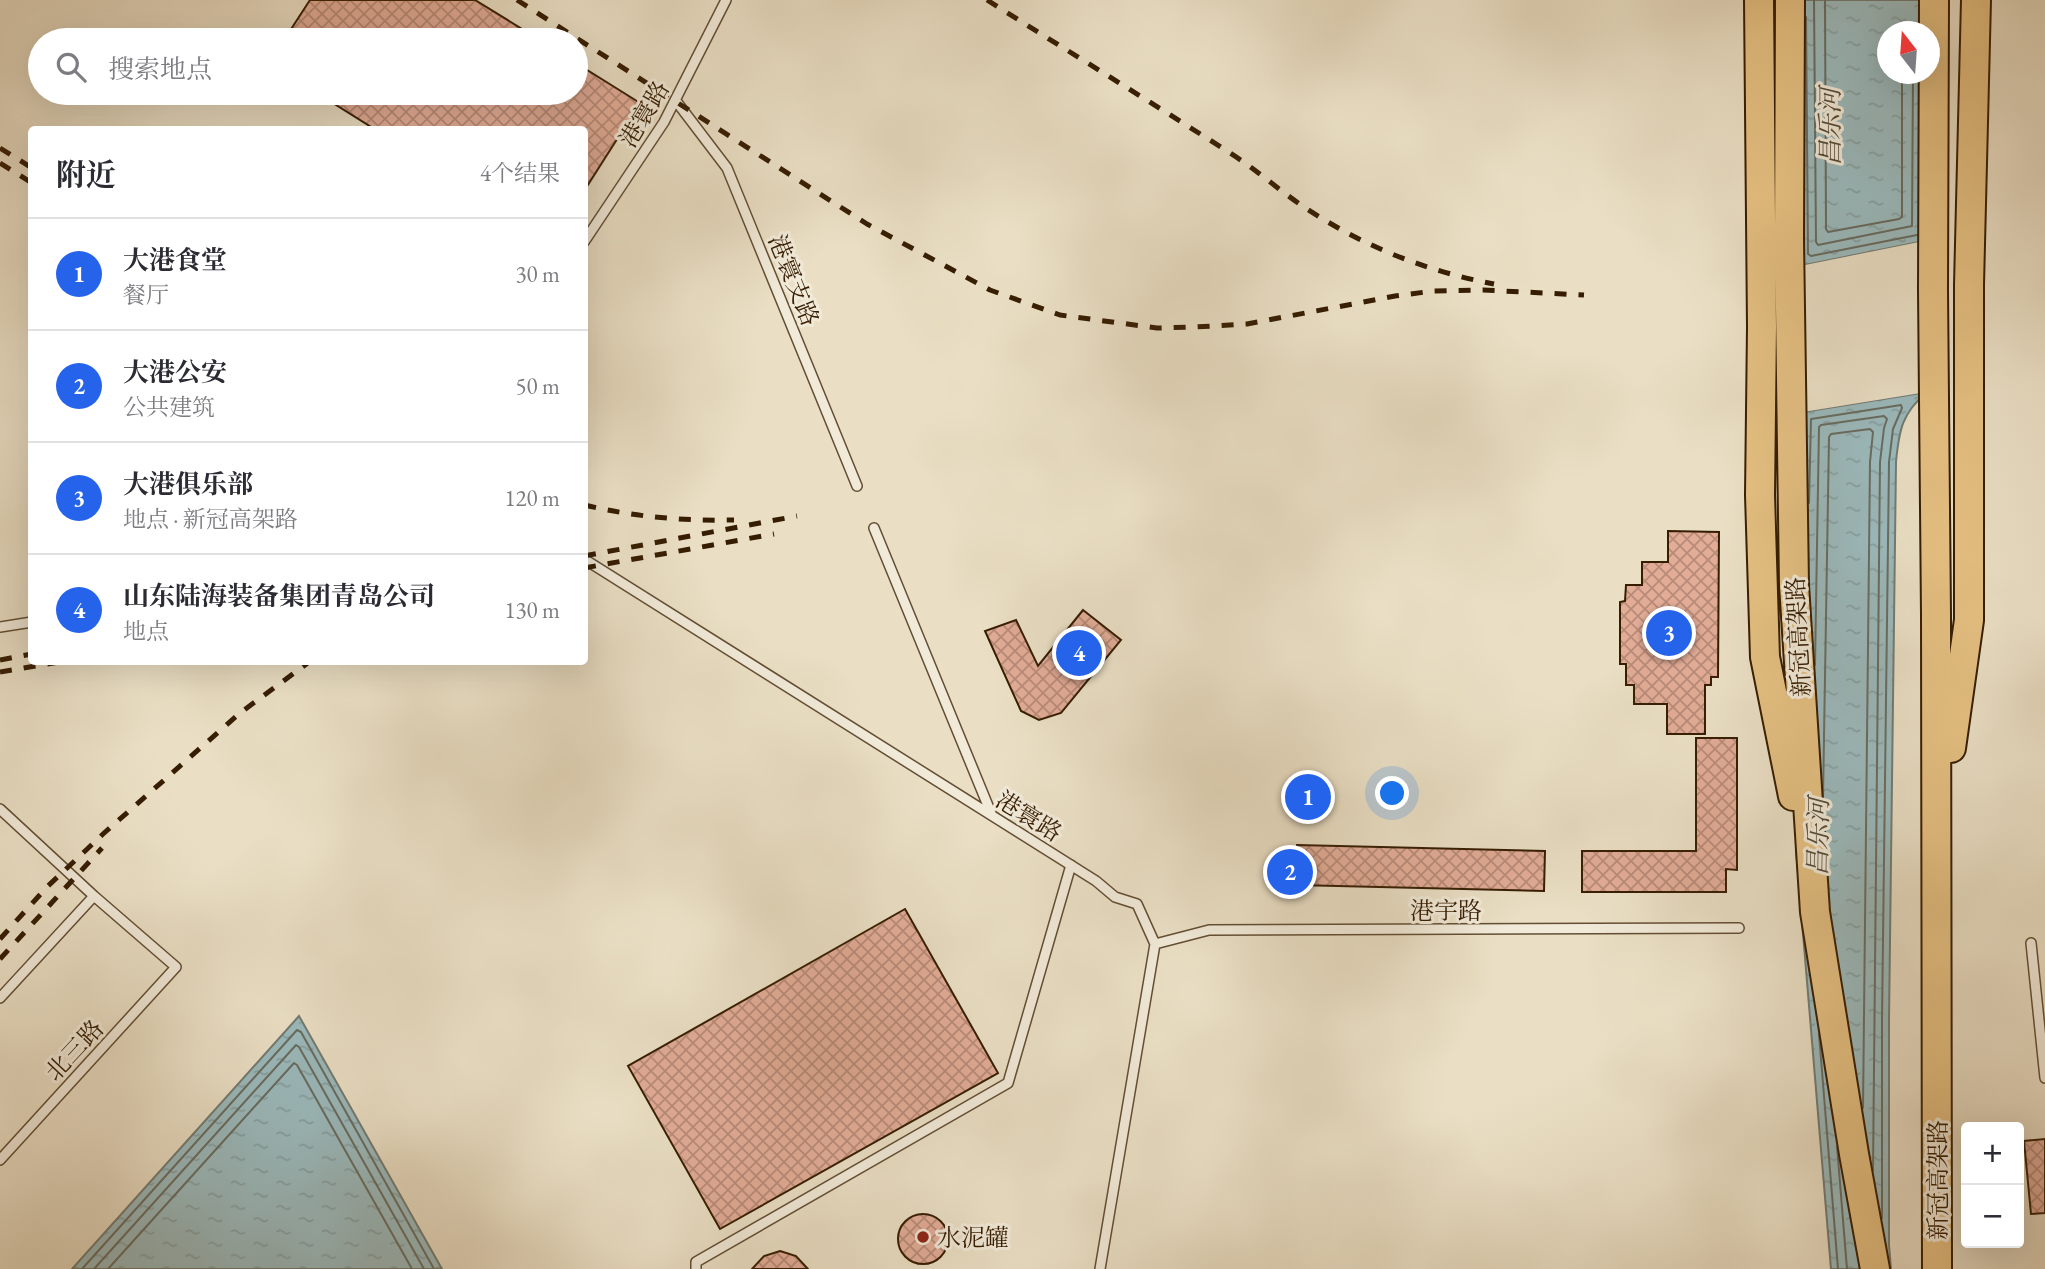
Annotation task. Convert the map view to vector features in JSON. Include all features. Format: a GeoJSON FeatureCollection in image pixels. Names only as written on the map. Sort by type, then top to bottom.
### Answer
{"type":"FeatureCollection","features":[{"type":"Feature","properties":{"kind":"highway"},"geometry":{"type":"LineString","coordinates":[[1759,0],[1762,327],[1760,495],[1765,657],[1815,912]]}},
{"type":"Feature","properties":{"kind":"highway","name":"新冠高架路"},"geometry":{"type":"LineString","coordinates":[[1790,0],[1788,239],[1794,585],[1815,912],[1875,1269]]}},
{"type":"Feature","properties":{"kind":"highway","name":"新冠高架路"},"geometry":{"type":"LineString","coordinates":[[1934,0],[1937,1269]]}},
{"type":"Feature","properties":{"kind":"highway"},"geometry":{"type":"LineString","coordinates":[[1936,851],[1969,621],[1969,285],[1976,0]]}},
{"type":"Feature","properties":{"kind":"lane","name":"港寰路"},"geometry":{"type":"LineString","coordinates":[[588,236],[676,101],[726,0]]}},
{"type":"Feature","properties":{"kind":"lane","name":"港寰支路"},"geometry":{"type":"LineString","coordinates":[[676,101],[727,168],[857,486]]}},
{"type":"Feature","properties":{"kind":"lane"},"geometry":{"type":"LineString","coordinates":[[874,528],[991,814]]}},
{"type":"Feature","properties":{"kind":"lane","name":"港寰路"},"geometry":{"type":"LineString","coordinates":[[588,562],[991,814],[1096,881],[1115,897],[1137,904],[1154,944]]}},
{"type":"Feature","properties":{"kind":"lane"},"geometry":{"type":"LineString","coordinates":[[0,627],[28,623]]}},
{"type":"Feature","properties":{"kind":"lane"},"geometry":{"type":"LineString","coordinates":[[0,809],[94,896],[0,998]]}},
{"type":"Feature","properties":{"kind":"lane"},"geometry":{"type":"LineString","coordinates":[[696,1269],[696,1262],[1008,1083],[1070,865]]}},
{"type":"Feature","properties":{"kind":"lane","name":"北三路"},"geometry":{"type":"LineString","coordinates":[[0,1160],[176,967],[94,896]]}},
{"type":"Feature","properties":{"kind":"lane","name":"港宇路"},"geometry":{"type":"LineString","coordinates":[[1154,944],[1209,930],[1739,928]]}},
{"type":"Feature","properties":{"kind":"lane"},"geometry":{"type":"LineString","coordinates":[[2031,943],[2045,1078]]}},
{"type":"Feature","properties":{"kind":"lane"},"geometry":{"type":"LineString","coordinates":[[1100,1269],[1154,944]]}},
{"type":"Feature","properties":{"kind":"water","name":"昌乐河"},"geometry":{"type":"Polygon","coordinates":[[[1799,0],[1929,0],[1929,21],[1877,21],[1877,84],[1929,84],[1929,240],[1800,266],[1799,0]]]}},
{"type":"Feature","properties":{"kind":"water","name":"昌乐河"},"geometry":{"type":"Polygon","coordinates":[[[1927,392],[1912,407],[1903,423],[1896,462],[1889,1021],[1891,1269],[1831,1269],[1796,850],[1803,412],[1927,392]]]}},
{"type":"Feature","properties":{"kind":"water"},"geometry":{"type":"Polygon","coordinates":[[[299,1016],[442,1269],[72,1269],[299,1016]]]}},
{"type":"Feature","properties":{"kind":"pier"},"geometry":{"type":"Polygon","coordinates":[[[1929,240],[1928,244],[1800,269],[1800,266],[1929,240]]]}},
{"type":"Feature","properties":{"kind":"pier"},"geometry":{"type":"Polygon","coordinates":[[[1927,388],[1927,392],[1803,412],[1803,408],[1927,388]]]}},
{"type":"Feature","properties":{"kind":"building"},"geometry":{"type":"Polygon","coordinates":[[[310,0],[475,0],[520,28],[292,28],[310,0]]]}},
{"type":"Feature","properties":{"kind":"building"},"geometry":{"type":"Polygon","coordinates":[[[588,70],[640,103],[588,185],[588,126],[370,126],[336,105],[588,105],[588,70]]]}},
{"type":"Feature","properties":{"kind":"building"},"geometry":{"type":"Polygon","coordinates":[[[1668,531],[1719,532],[1718,677],[1711,677],[1711,685],[1705,685],[1705,734],[1667,734],[1667,704],[1634,704],[1634,685],[1626,685],[1626,664],[1620,664],[1620,602],[1625,601],[1626,585],[1642,585],[1642,562],[1668,562],[1668,531]]]}},
{"type":"Feature","properties":{"kind":"building"},"geometry":{"type":"Polygon","coordinates":[[[1083,610],[1121,640],[1061,713],[1039,720],[1021,711],[985,631],[1016,620],[1038,666],[1083,610]]]}},
{"type":"Feature","properties":{"kind":"building"},"geometry":{"type":"Polygon","coordinates":[[[1696,738],[1737,738],[1737,870],[1726,869],[1726,892],[1582,892],[1582,851],[1696,851],[1696,738]]]}},
{"type":"Feature","properties":{"kind":"building"},"geometry":{"type":"Polygon","coordinates":[[[1297,845],[1545,851],[1544,891],[1296,885],[1297,845]]]}},
{"type":"Feature","properties":{"kind":"building"},"geometry":{"type":"Polygon","coordinates":[[[905,909],[998,1073],[720,1229],[628,1066],[905,909]]]}},
{"type":"Feature","properties":{"kind":"building"},"geometry":{"type":"Polygon","coordinates":[[[2045,1139],[2045,1213],[2031,1214],[2024,1141],[2045,1139]]]}},
{"type":"Feature","properties":{"kind":"building","name":"水泥罐"},"geometry":{"type":"Polygon","coordinates":[[[923,1214],[941,1221],[948,1239],[941,1257],[923,1264],[905,1257],[898,1239],[905,1221],[923,1214]]]}},
{"type":"Feature","properties":{"kind":"building"},"geometry":{"type":"Polygon","coordinates":[[[780,1251],[796,1256],[808,1269],[752,1269],[764,1256],[780,1251]]]}},
{"type":"Feature","properties":{"kind":"railway"},"geometry":{"type":"LineString","coordinates":[[517,0],[561,28]]}},
{"type":"Feature","properties":{"kind":"railway"},"geometry":{"type":"LineString","coordinates":[[987,0],[1230,153],[1329,223],[1420,265],[1494,284]]}},
{"type":"Feature","properties":{"kind":"railway"},"geometry":{"type":"LineString","coordinates":[[588,45],[867,224],[990,290],[1060,315],[1157,328],[1195,327],[1247,324],[1433,291],[1483,290],[1584,295]]}},
{"type":"Feature","properties":{"kind":"railway"},"geometry":{"type":"LineString","coordinates":[[0,148],[28,166]]}},
{"type":"Feature","properties":{"kind":"railway"},"geometry":{"type":"LineString","coordinates":[[0,163],[28,180]]}},
{"type":"Feature","properties":{"kind":"railway"},"geometry":{"type":"LineString","coordinates":[[588,506],[659,517],[734,520]]}},
{"type":"Feature","properties":{"kind":"railway"},"geometry":{"type":"LineString","coordinates":[[588,555],[797,516]]}},
{"type":"Feature","properties":{"kind":"railway"},"geometry":{"type":"LineString","coordinates":[[588,567],[774,534]]}},
{"type":"Feature","properties":{"kind":"railway"},"geometry":{"type":"LineString","coordinates":[[0,660],[28,655]]}},
{"type":"Feature","properties":{"kind":"railway"},"geometry":{"type":"LineString","coordinates":[[0,672],[41,665]]}},
{"type":"Feature","properties":{"kind":"railway"},"geometry":{"type":"LineString","coordinates":[[0,939],[47,887],[103,834],[240,713],[305,665]]}},
{"type":"Feature","properties":{"kind":"railway"},"geometry":{"type":"LineString","coordinates":[[0,959],[102,848]]}},
{"type":"Feature","properties":{"kind":"place","name":"大港俱乐部"},"geometry":{"type":"Point","coordinates":[1669,633]}},
{"type":"Feature","properties":{"kind":"place","name":"山东陆海装备集团青岛公司"},"geometry":{"type":"Point","coordinates":[1079,653]}},
{"type":"Feature","properties":{"kind":"place","name":"大港食堂"},"geometry":{"type":"Point","coordinates":[1308,797]}},
{"type":"Feature","properties":{"kind":"place","name":"大港公安"},"geometry":{"type":"Point","coordinates":[1290,872]}},
{"type":"Feature","properties":{"kind":"place","name":"水泥罐"},"geometry":{"type":"Point","coordinates":[923,1237]}}]}
